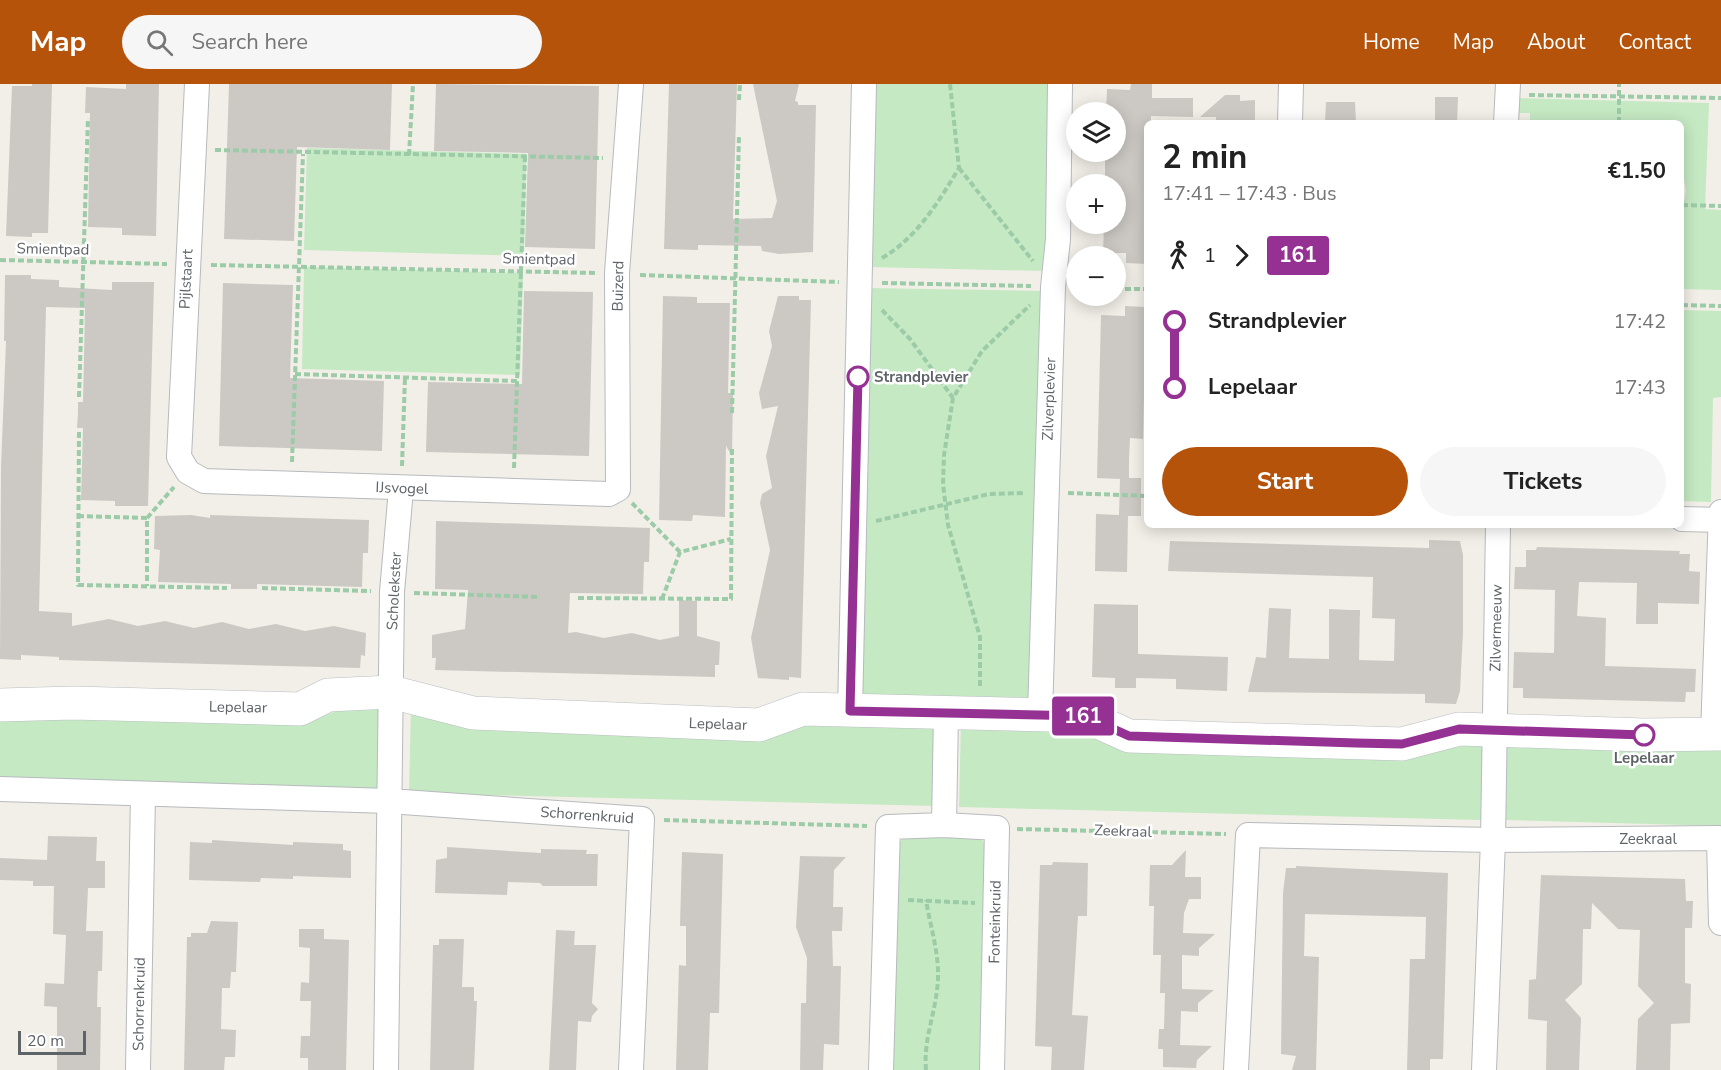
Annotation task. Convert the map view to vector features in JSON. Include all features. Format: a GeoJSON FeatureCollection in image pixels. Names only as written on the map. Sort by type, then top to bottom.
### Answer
{"type":"FeatureCollection","features":[{"type":"Feature","properties":{"kind":"street","name":"Pijlstaart"},"geometry":{"type":"LineString","coordinates":[[188,472],[178,457],[197,84]]}},
{"type":"Feature","properties":{"kind":"street","name":"Buizerd"},"geometry":{"type":"LineString","coordinates":[[618,489],[617,273],[631,84]]}},
{"type":"Feature","properties":{"kind":"street"},"geometry":{"type":"LineString","coordinates":[[850,711],[864,84]]}},
{"type":"Feature","properties":{"kind":"street","name":"Zilverplevier"},"geometry":{"type":"LineString","coordinates":[[1040,715],[1053,287],[1058,239],[1060,84]]}},
{"type":"Feature","properties":{"kind":"street"},"geometry":{"type":"LineString","coordinates":[[1290,120],[1291,84]]}},
{"type":"Feature","properties":{"kind":"street"},"geometry":{"type":"LineString","coordinates":[[1506,120],[1508,89]]}},
{"type":"Feature","properties":{"kind":"street","name":"IJsvogel"},"geometry":{"type":"LineString","coordinates":[[188,472],[204,481],[401,489],[609,494],[618,489]]}},
{"type":"Feature","properties":{"kind":"street","name":"Scholekster"},"geometry":{"type":"LineString","coordinates":[[391,692],[392,592],[401,489]]}},
{"type":"Feature","properties":{"kind":"street"},"geometry":{"type":"LineString","coordinates":[[1717,734],[1721,512]]}},
{"type":"Feature","properties":{"kind":"street"},"geometry":{"type":"LineString","coordinates":[[1684,519],[1721,520]]}},
{"type":"Feature","properties":{"kind":"street","name":"Zilvermeeuw"},"geometry":{"type":"LineString","coordinates":[[1493,730],[1498,528]]}},
{"type":"Feature","properties":{"kind":"street"},"geometry":{"type":"LineString","coordinates":[[386,1070],[391,692]]}},
{"type":"Feature","properties":{"kind":"street","name":"Lepelaar"},"geometry":{"type":"LineString","coordinates":[[0,705],[73,703],[300,709],[328,695],[391,692],[473,713],[759,725],[804,709],[1085,716],[1129,736],[1402,744],[1459,729],[1717,734]]}},
{"type":"Feature","properties":{"kind":"street"},"geometry":{"type":"LineString","coordinates":[[944,825],[946,714]]}},
{"type":"Feature","properties":{"kind":"street"},"geometry":{"type":"LineString","coordinates":[[1484,1070],[1493,840],[1493,730]]}},
{"type":"Feature","properties":{"kind":"street","name":"Schorrenkruid"},"geometry":{"type":"LineString","coordinates":[[0,789],[389,801],[642,819],[632,1070]]}},
{"type":"Feature","properties":{"kind":"street","name":"Schorrenkruid"},"geometry":{"type":"LineString","coordinates":[[138,1070],[143,794]]}},
{"type":"Feature","properties":{"kind":"street"},"geometry":{"type":"LineString","coordinates":[[880,1070],[888,827],[944,825],[998,828]]}},
{"type":"Feature","properties":{"kind":"street","name":"Fonteinkruid"},"geometry":{"type":"LineString","coordinates":[[992,1070],[998,828]]}},
{"type":"Feature","properties":{"kind":"street"},"geometry":{"type":"LineString","coordinates":[[1236,1070],[1248,835]]}},
{"type":"Feature","properties":{"kind":"street","name":"Zeekraal"},"geometry":{"type":"LineString","coordinates":[[1248,835],[1493,840],[1720,838],[1721,923]]}},
{"type":"Feature","properties":{"kind":"path"},"geometry":{"type":"LineString","coordinates":[[409,155],[413,84]]}},
{"type":"Feature","properties":{"kind":"path"},"geometry":{"type":"LineString","coordinates":[[739,100],[740,84]]}},
{"type":"Feature","properties":{"kind":"path"},"geometry":{"type":"LineString","coordinates":[[950,84],[959,168],[1053,287],[1025,309],[982,351],[952,398],[944,455],[943,483],[948,525],[980,637],[980,714]]}},
{"type":"Feature","properties":{"kind":"path"},"geometry":{"type":"LineString","coordinates":[[1619,84],[1619,120]]}},
{"type":"Feature","properties":{"kind":"path"},"geometry":{"type":"LineString","coordinates":[[1508,89],[1619,96],[1721,98]]}},
{"type":"Feature","properties":{"kind":"path"},"geometry":{"type":"LineString","coordinates":[[80,397],[82,261],[88,118]]}},
{"type":"Feature","properties":{"kind":"path"},"geometry":{"type":"LineString","coordinates":[[732,413],[739,135]]}},
{"type":"Feature","properties":{"kind":"path"},"geometry":{"type":"LineString","coordinates":[[193,149],[303,154],[625,159]]}},
{"type":"Feature","properties":{"kind":"path"},"geometry":{"type":"LineString","coordinates":[[291,483],[303,154]]}},
{"type":"Feature","properties":{"kind":"path"},"geometry":{"type":"LineString","coordinates":[[513,490],[525,157]]}},
{"type":"Feature","properties":{"kind":"path"},"geometry":{"type":"LineString","coordinates":[[952,398],[910,339],[861,282],[875,262],[894,252],[918,228],[959,168]]}},
{"type":"Feature","properties":{"kind":"path"},"geometry":{"type":"LineString","coordinates":[[1684,205],[1721,206]]}},
{"type":"Feature","properties":{"kind":"path","name":"Smientpad"},"geometry":{"type":"LineString","coordinates":[[0,260],[617,273],[674,278],[1053,287]]}},
{"type":"Feature","properties":{"kind":"path"},"geometry":{"type":"LineString","coordinates":[[1126,288],[1144,289]]}},
{"type":"Feature","properties":{"kind":"path"},"geometry":{"type":"LineString","coordinates":[[1684,305],[1721,306]]}},
{"type":"Feature","properties":{"kind":"path"},"geometry":{"type":"LineString","coordinates":[[295,374],[517,381]]}},
{"type":"Feature","properties":{"kind":"path"},"geometry":{"type":"LineString","coordinates":[[401,489],[405,377]]}},
{"type":"Feature","properties":{"kind":"path"},"geometry":{"type":"LineString","coordinates":[[79,432],[78,585],[227,588]]}},
{"type":"Feature","properties":{"kind":"path"},"geometry":{"type":"LineString","coordinates":[[578,598],[731,599],[732,448]]}},
{"type":"Feature","properties":{"kind":"path"},"geometry":{"type":"LineString","coordinates":[[147,586],[147,518],[188,472]]}},
{"type":"Feature","properties":{"kind":"path"},"geometry":{"type":"LineString","coordinates":[[618,489],[680,552]]}},
{"type":"Feature","properties":{"kind":"path"},"geometry":{"type":"LineString","coordinates":[[855,524],[892,519],[989,494],[1046,492],[1144,496]]}},
{"type":"Feature","properties":{"kind":"path"},"geometry":{"type":"LineString","coordinates":[[78,516],[147,518]]}},
{"type":"Feature","properties":{"kind":"path"},"geometry":{"type":"LineString","coordinates":[[680,552],[731,539]]}},
{"type":"Feature","properties":{"kind":"path"},"geometry":{"type":"LineString","coordinates":[[662,599],[680,552]]}},
{"type":"Feature","properties":{"kind":"path"},"geometry":{"type":"LineString","coordinates":[[642,819],[888,827]]}},
{"type":"Feature","properties":{"kind":"path","name":"Zeekraal"},"geometry":{"type":"LineString","coordinates":[[998,828],[1248,835]]}},
{"type":"Feature","properties":{"kind":"path"},"geometry":{"type":"LineString","coordinates":[[886,900],[957,900],[996,906]]}},
{"type":"Feature","properties":{"kind":"path"},"geometry":{"type":"LineString","coordinates":[[926,900],[938,976],[936,998],[924,1051],[926,1070]]}},
{"type":"Feature","properties":{"kind":"green space"},"geometry":{"type":"Polygon","coordinates":[[[874,84],[1049,84],[1045,271],[869,267],[874,84]]]}},
{"type":"Feature","properties":{"kind":"green space"},"geometry":{"type":"Polygon","coordinates":[[[1514,98],[1709,103],[1705,209],[1721,210],[1721,290],[1684,289],[1686,191],[1684,120],[1530,120],[1530,113],[1515,113],[1514,98]]]}},
{"type":"Feature","properties":{"kind":"green space"},"geometry":{"type":"Polygon","coordinates":[[[307,148],[526,154],[524,256],[304,250],[307,148]]]}},
{"type":"Feature","properties":{"kind":"green space"},"geometry":{"type":"Polygon","coordinates":[[[304,267],[523,273],[520,375],[302,369],[304,267]]]}},
{"type":"Feature","properties":{"kind":"green space"},"geometry":{"type":"Polygon","coordinates":[[[868,288],[1044,291],[1031,698],[861,694],[868,288]]]}},
{"type":"Feature","properties":{"kind":"green space"},"geometry":{"type":"Polygon","coordinates":[[[1684,310],[1721,311],[1721,397],[1713,398],[1711,502],[1684,501],[1684,310]]]}},
{"type":"Feature","properties":{"kind":"green space"},"geometry":{"type":"Polygon","coordinates":[[[390,707],[388,793],[0,783],[0,714],[306,722],[337,711],[390,707]]]}},
{"type":"Feature","properties":{"kind":"green space"},"geometry":{"type":"Polygon","coordinates":[[[411,707],[939,721],[937,806],[409,793],[411,707]]]}},
{"type":"Feature","properties":{"kind":"green space"},"geometry":{"type":"Polygon","coordinates":[[[961,721],[1408,758],[1483,744],[1482,820],[959,807],[961,721]]]}},
{"type":"Feature","properties":{"kind":"green space"},"geometry":{"type":"Polygon","coordinates":[[[1507,744],[1721,748],[1721,826],[1506,820],[1507,744]]]}},
{"type":"Feature","properties":{"kind":"green space"},"geometry":{"type":"Polygon","coordinates":[[[908,833],[976,835],[991,849],[984,1070],[888,1070],[895,848],[908,833]]]}},
{"type":"Feature","properties":{"kind":"building"},"geometry":{"type":"Polygon","coordinates":[[[32,84],[52,84],[48,233],[32,233],[32,237],[6,236],[12,86],[32,86],[32,84]]]}},
{"type":"Feature","properties":{"kind":"building"},"geometry":{"type":"Polygon","coordinates":[[[126,84],[159,84],[156,236],[122,235],[122,228],[88,227],[90,113],[85,113],[86,87],[126,89],[126,84]]]}},
{"type":"Feature","properties":{"kind":"building"},"geometry":{"type":"Polygon","coordinates":[[[229,84],[392,84],[390,150],[297,147],[294,241],[224,239],[229,84]]]}},
{"type":"Feature","properties":{"kind":"building"},"geometry":{"type":"Polygon","coordinates":[[[436,84],[599,86],[595,249],[525,247],[528,153],[434,151],[436,84]]]}},
{"type":"Feature","properties":{"kind":"building"},"geometry":{"type":"Polygon","coordinates":[[[669,84],[737,84],[733,219],[772,218],[777,201],[753,84],[799,84],[795,101],[798,105],[816,105],[813,252],[779,254],[762,251],[761,246],[698,245],[698,250],[664,249],[669,84]]]}},
{"type":"Feature","properties":{"kind":"building"},"geometry":{"type":"Polygon","coordinates":[[[1131,84],[1152,84],[1152,98],[1193,98],[1193,117],[1151,116],[1151,120],[1144,120],[1144,264],[1126,263],[1126,246],[1103,246],[1104,234],[1126,234],[1126,174],[1105,174],[1105,162],[1126,162],[1126,102],[1106,102],[1107,89],[1130,90],[1131,84]]]}},
{"type":"Feature","properties":{"kind":"building"},"geometry":{"type":"Polygon","coordinates":[[[1225,95],[1240,95],[1240,101],[1255,100],[1255,120],[1216,120],[1216,117],[1200,117],[1225,95]]]}},
{"type":"Feature","properties":{"kind":"building"},"geometry":{"type":"Polygon","coordinates":[[[1435,97],[1458,97],[1457,120],[1435,120],[1435,97]]]}},
{"type":"Feature","properties":{"kind":"building"},"geometry":{"type":"Polygon","coordinates":[[[1326,102],[1355,102],[1356,120],[1325,120],[1326,102]]]}},
{"type":"Feature","properties":{"kind":"building"},"geometry":{"type":"Polygon","coordinates":[[[5,275],[31,275],[31,279],[59,280],[59,287],[112,290],[112,282],[154,282],[148,506],[115,506],[115,501],[81,500],[83,428],[77,428],[78,402],[83,402],[85,308],[46,307],[39,611],[72,613],[72,626],[109,619],[138,626],[165,621],[194,628],[222,622],[249,629],[276,624],[305,631],[334,626],[366,633],[365,656],[361,655],[360,668],[59,660],[59,657],[21,655],[21,660],[0,659],[1,467],[6,341],[4,341],[5,275]]]}},
{"type":"Feature","properties":{"kind":"building"},"geometry":{"type":"Polygon","coordinates":[[[223,283],[293,285],[290,378],[384,381],[382,451],[219,446],[223,283]]]}},
{"type":"Feature","properties":{"kind":"building"},"geometry":{"type":"Polygon","coordinates":[[[524,291],[593,292],[589,456],[426,452],[428,382],[522,384],[524,291]]]}},
{"type":"Feature","properties":{"kind":"building"},"geometry":{"type":"Polygon","coordinates":[[[663,296],[697,297],[697,303],[730,303],[728,393],[733,393],[732,456],[726,446],[725,517],[693,515],[692,521],[659,520],[663,296]]]}},
{"type":"Feature","properties":{"kind":"building"},"geometry":{"type":"Polygon","coordinates":[[[778,296],[799,296],[799,300],[811,300],[801,678],[789,677],[789,680],[758,678],[751,638],[770,550],[760,503],[762,494],[772,488],[766,456],[778,406],[762,409],[759,393],[772,346],[769,331],[778,296]]]}},
{"type":"Feature","properties":{"kind":"building"},"geometry":{"type":"Polygon","coordinates":[[[1125,306],[1144,307],[1143,439],[1130,438],[1129,458],[1129,478],[1141,478],[1141,516],[1128,516],[1127,572],[1095,571],[1096,514],[1119,515],[1120,479],[1097,478],[1101,315],[1125,316],[1125,306]]]}},
{"type":"Feature","properties":{"kind":"building"},"geometry":{"type":"Polygon","coordinates":[[[191,515],[210,518],[210,515],[369,520],[368,553],[363,553],[362,587],[257,584],[257,589],[231,589],[231,584],[158,582],[160,550],[154,549],[155,516],[191,515]]]}},
{"type":"Feature","properties":{"kind":"building"},"geometry":{"type":"Polygon","coordinates":[[[436,521],[650,528],[649,562],[644,562],[643,594],[570,593],[568,633],[576,632],[604,638],[632,633],[660,640],[679,636],[679,600],[697,601],[697,636],[720,642],[719,665],[715,665],[715,677],[435,670],[436,658],[432,658],[432,635],[465,629],[468,590],[435,589],[436,521]]]}},
{"type":"Feature","properties":{"kind":"building"},"geometry":{"type":"Polygon","coordinates":[[[1429,540],[1460,541],[1463,555],[1463,632],[1460,691],[1456,704],[1425,703],[1425,694],[1248,692],[1256,657],[1266,658],[1269,608],[1291,609],[1289,658],[1329,659],[1329,609],[1360,610],[1359,660],[1394,661],[1395,619],[1372,618],[1373,577],[1168,571],[1170,541],[1429,548],[1429,540]]]}},
{"type":"Feature","properties":{"kind":"building"},"geometry":{"type":"Polygon","coordinates":[[[1537,547],[1680,551],[1679,554],[1690,554],[1689,571],[1700,572],[1699,604],[1658,603],[1658,624],[1636,624],[1637,583],[1579,582],[1577,616],[1606,618],[1605,666],[1696,669],[1695,692],[1686,692],[1685,702],[1523,698],[1523,688],[1513,688],[1514,652],[1554,653],[1555,590],[1514,589],[1515,567],[1526,567],[1526,550],[1536,550],[1537,547]]]}},
{"type":"Feature","properties":{"kind":"building"},"geometry":{"type":"Polygon","coordinates":[[[1094,604],[1138,605],[1138,654],[1228,657],[1227,691],[1176,689],[1176,679],[1136,678],[1136,688],[1115,688],[1115,678],[1092,677],[1094,604]]]}},
{"type":"Feature","properties":{"kind":"building"},"geometry":{"type":"Polygon","coordinates":[[[48,836],[97,837],[96,861],[105,861],[105,888],[88,888],[86,931],[103,931],[102,971],[98,971],[97,1007],[101,1007],[100,1070],[57,1070],[57,1007],[44,1006],[45,983],[64,984],[66,935],[53,934],[54,886],[33,886],[33,881],[0,880],[0,858],[47,860],[48,836]]]}},
{"type":"Feature","properties":{"kind":"building"},"geometry":{"type":"Polygon","coordinates":[[[212,840],[293,845],[293,842],[343,844],[343,850],[351,851],[351,878],[293,876],[293,879],[261,878],[260,882],[189,880],[190,842],[212,843],[212,840]]]}},
{"type":"Feature","properties":{"kind":"building"},"geometry":{"type":"Polygon","coordinates":[[[447,847],[541,853],[541,849],[587,850],[586,854],[598,854],[597,886],[543,886],[540,883],[508,882],[507,895],[435,893],[436,860],[447,858],[447,847]]]}},
{"type":"Feature","properties":{"kind":"building"},"geometry":{"type":"Polygon","coordinates":[[[1186,850],[1185,877],[1201,877],[1201,899],[1189,899],[1184,913],[1183,933],[1215,934],[1199,948],[1199,956],[1182,955],[1182,989],[1214,990],[1198,1003],[1198,1012],[1181,1011],[1180,1045],[1212,1046],[1197,1060],[1196,1068],[1163,1067],[1163,1049],[1158,1049],[1159,1029],[1164,1029],[1165,993],[1160,993],[1161,955],[1153,955],[1154,906],[1149,906],[1150,865],[1172,865],[1186,850]]]}},
{"type":"Feature","properties":{"kind":"building"},"geometry":{"type":"Polygon","coordinates":[[[682,852],[723,854],[719,1013],[710,1013],[708,1070],[676,1070],[679,965],[686,966],[686,926],[680,926],[682,852]]]}},
{"type":"Feature","properties":{"kind":"building"},"geometry":{"type":"Polygon","coordinates":[[[800,856],[846,857],[834,870],[833,907],[843,907],[842,931],[832,931],[833,966],[841,966],[839,1045],[824,1044],[823,1070],[800,1070],[801,1003],[806,1003],[807,958],[796,927],[800,856]]]}},
{"type":"Feature","properties":{"kind":"building"},"geometry":{"type":"Polygon","coordinates":[[[1053,862],[1088,863],[1087,916],[1078,916],[1072,1015],[1088,1016],[1084,1070],[1051,1070],[1052,1047],[1035,1046],[1040,865],[1052,865],[1053,862]]]}},
{"type":"Feature","properties":{"kind":"building"},"geometry":{"type":"Polygon","coordinates":[[[1296,866],[1448,873],[1443,1059],[1430,1059],[1430,1070],[1407,1070],[1410,959],[1425,959],[1426,917],[1305,914],[1304,956],[1319,957],[1316,1070],[1292,1070],[1296,1056],[1281,1054],[1283,893],[1286,868],[1296,868],[1296,866]]]}},
{"type":"Feature","properties":{"kind":"building"},"geometry":{"type":"Polygon","coordinates":[[[1541,875],[1685,879],[1686,901],[1693,901],[1692,928],[1685,928],[1685,983],[1691,984],[1690,1023],[1671,1024],[1670,1070],[1636,1070],[1638,1019],[1654,1003],[1638,986],[1640,930],[1618,929],[1592,903],[1591,929],[1583,929],[1582,984],[1565,1000],[1581,1018],[1579,1070],[1546,1070],[1547,1021],[1528,1019],[1529,980],[1536,979],[1541,875]]]}},
{"type":"Feature","properties":{"kind":"building"},"geometry":{"type":"Polygon","coordinates":[[[211,921],[238,922],[236,972],[231,972],[230,988],[222,988],[221,1029],[236,1030],[235,1057],[225,1057],[224,1070],[184,1070],[187,937],[191,937],[191,933],[207,933],[211,921]]]}},
{"type":"Feature","properties":{"kind":"building"},"geometry":{"type":"Polygon","coordinates":[[[299,929],[324,929],[324,939],[349,940],[346,1070],[308,1070],[308,1058],[300,1058],[301,1036],[310,1036],[311,1001],[300,1001],[301,982],[309,983],[310,948],[299,947],[299,929]]]}},
{"type":"Feature","properties":{"kind":"building"},"geometry":{"type":"Polygon","coordinates":[[[556,930],[575,931],[574,945],[596,945],[592,1003],[598,1009],[592,1016],[591,1022],[578,1021],[576,1070],[549,1070],[556,930]]]}},
{"type":"Feature","properties":{"kind":"building"},"geometry":{"type":"Polygon","coordinates":[[[439,939],[464,939],[462,987],[474,987],[474,1001],[477,1001],[474,1070],[430,1070],[433,945],[439,945],[439,939]]]}},
{"type":"Feature","properties":{"kind":"bus line","name":"161"},"geometry":{"type":"LineString","coordinates":[[858,377],[850,711],[1085,716],[1129,736],[1356,743],[1402,744],[1459,729],[1644,735]]}},
{"type":"Feature","properties":{"kind":"place","name":"Strandplevier"},"geometry":{"type":"Point","coordinates":[858,377]}},
{"type":"Feature","properties":{"kind":"place","name":"Lepelaar"},"geometry":{"type":"Point","coordinates":[1644,735]}}]}
